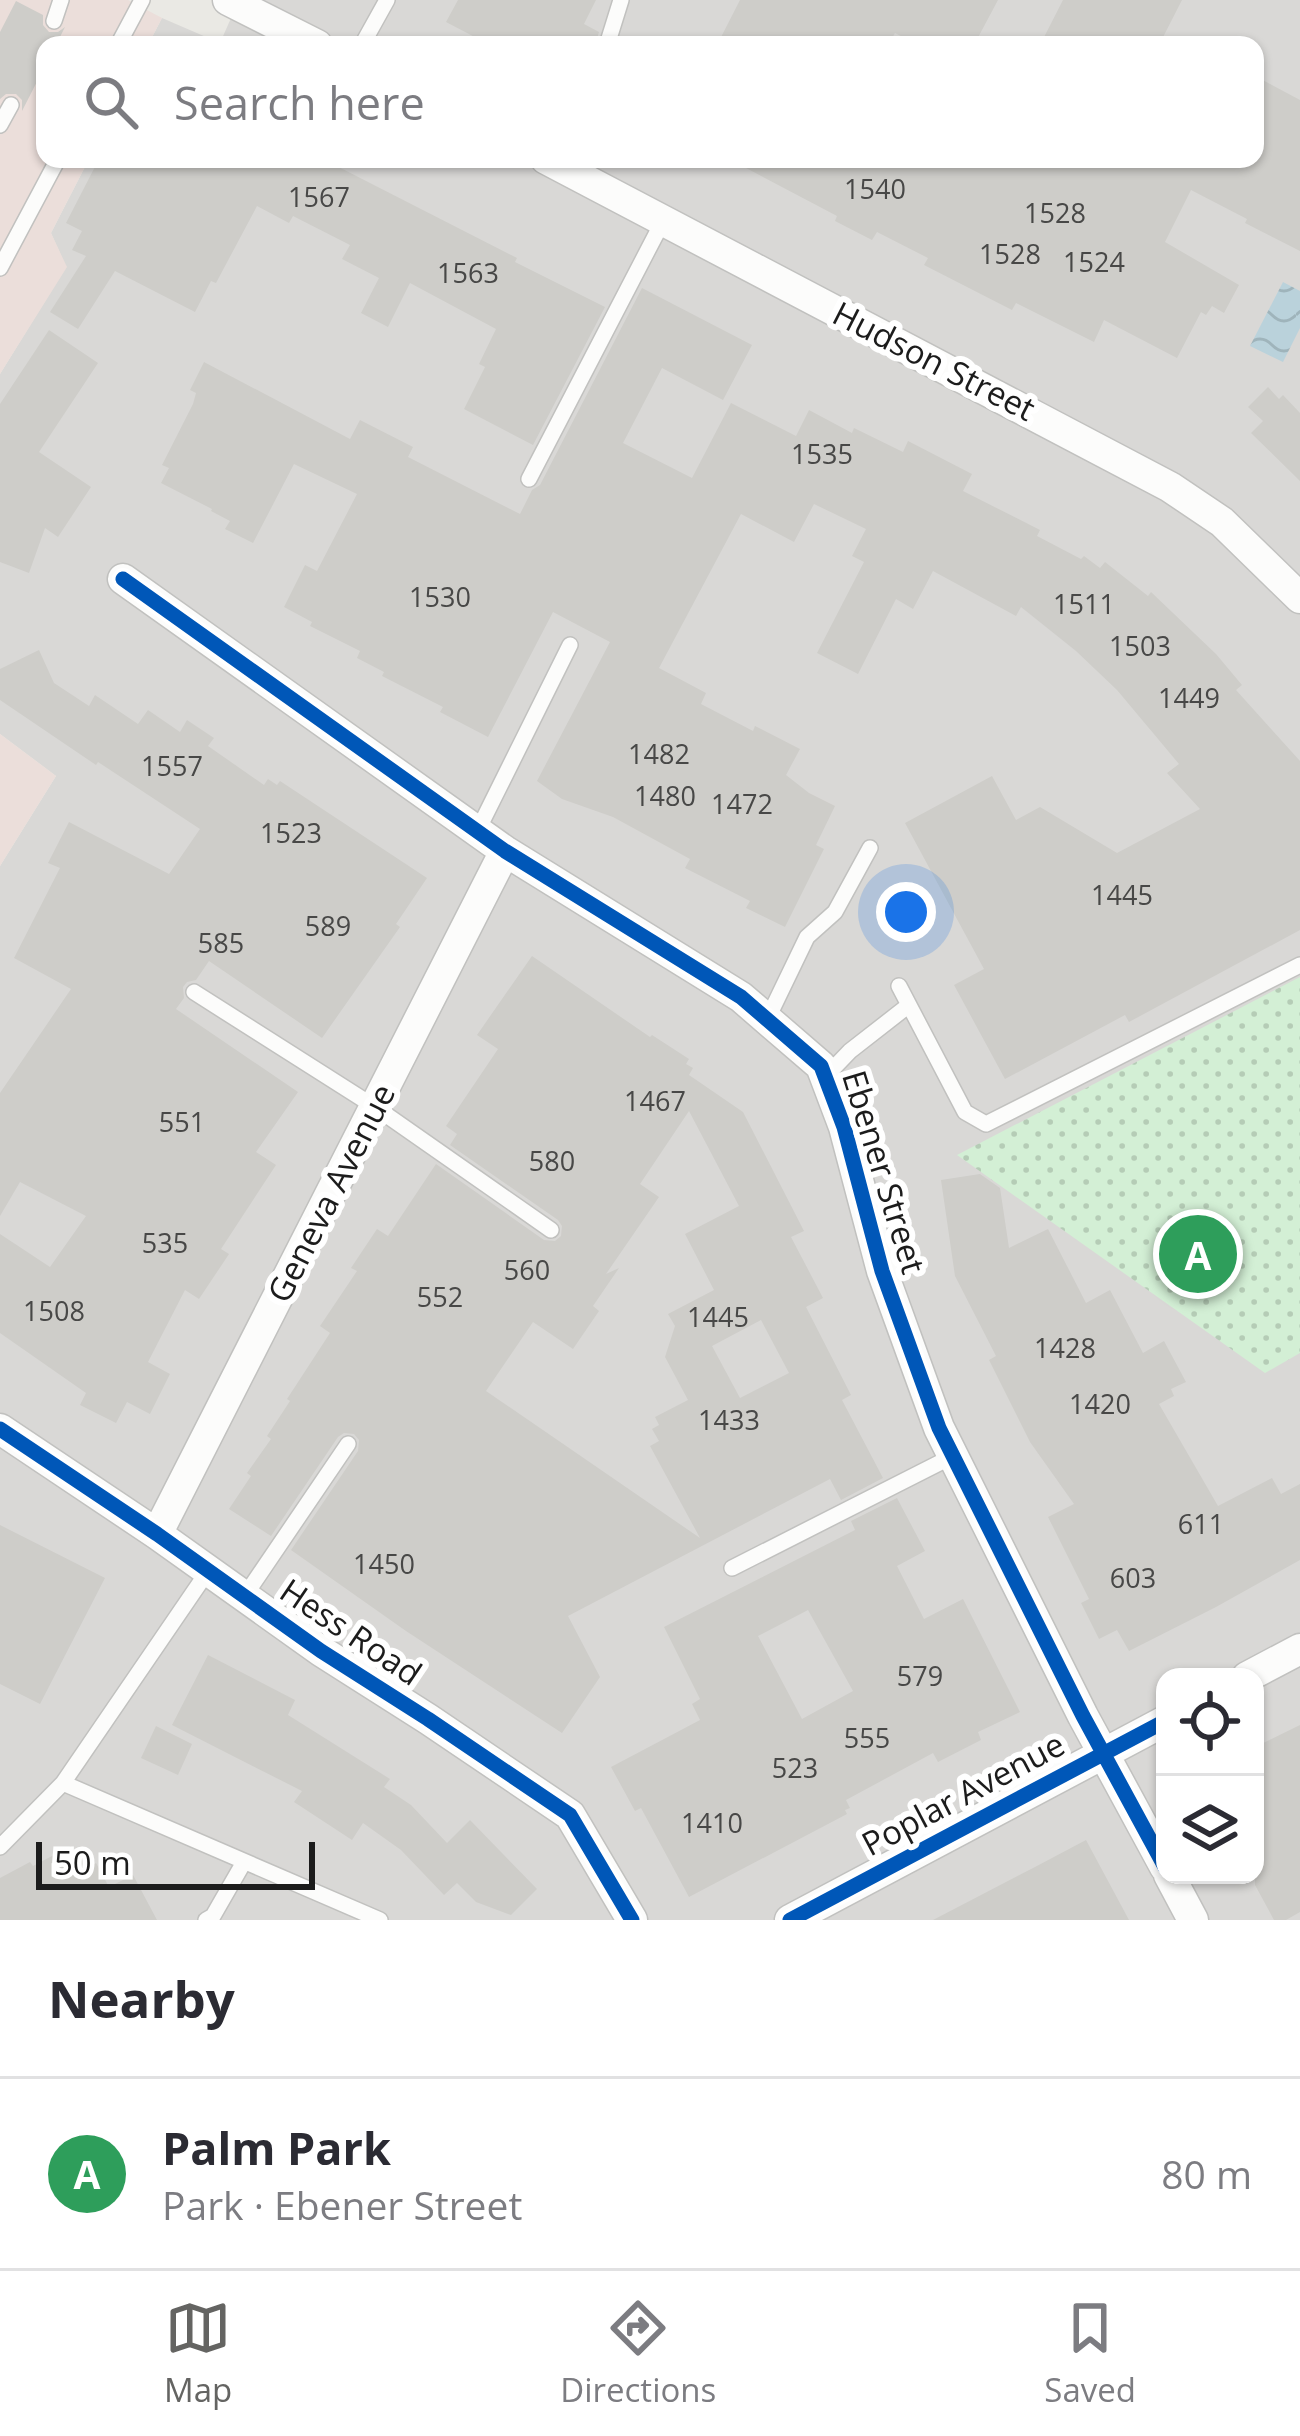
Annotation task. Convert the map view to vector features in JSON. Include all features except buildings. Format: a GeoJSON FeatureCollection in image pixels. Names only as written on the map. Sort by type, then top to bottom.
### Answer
{"type":"FeatureCollection","features":[{"type":"Feature","properties":{"kind":"street"},"geometry":{"type":"LineString","coordinates":[[228,0],[299,36]]}},
{"type":"Feature","properties":{"kind":"street","name":"Hudson Street"},"geometry":{"type":"LineString","coordinates":[[564,168],[1170,487],[1222,522],[1296,586]]}},
{"type":"Feature","properties":{"kind":"street","name":"Ebener Street"},"geometry":{"type":"LineString","coordinates":[[123,579],[505,851],[741,997],[821,1066],[844,1127],[882,1270],[939,1428],[1156,1851]]}},
{"type":"Feature","properties":{"kind":"street","name":"Geneva Avenue"},"geometry":{"type":"LineString","coordinates":[[157,1534],[505,851]]}},
{"type":"Feature","properties":{"kind":"street","name":"Hess Road"},"geometry":{"type":"LineString","coordinates":[[0,1429],[321,1652],[570,1815],[632,1920]]}},
{"type":"Feature","properties":{"kind":"street"},"geometry":{"type":"LineString","coordinates":[[1264,1668],[1300,1649]]}},
{"type":"Feature","properties":{"kind":"street","name":"Poplar Avenue"},"geometry":{"type":"LineString","coordinates":[[790,1920],[1156,1726]]}},
{"type":"Feature","properties":{"kind":"street"},"geometry":{"type":"LineString","coordinates":[[1174,1884],[1193,1920]]}},
{"type":"Feature","properties":{"kind":"lane"},"geometry":{"type":"LineString","coordinates":[[54,21],[62,0]]}},
{"type":"Feature","properties":{"kind":"lane"},"geometry":{"type":"LineString","coordinates":[[123,36],[142,0]]}},
{"type":"Feature","properties":{"kind":"lane"},"geometry":{"type":"LineString","coordinates":[[367,36],[387,0]]}},
{"type":"Feature","properties":{"kind":"lane"},"geometry":{"type":"LineString","coordinates":[[611,36],[621,0]]}},
{"type":"Feature","properties":{"kind":"lane"},"geometry":{"type":"LineString","coordinates":[[0,125],[11,105]]}},
{"type":"Feature","properties":{"kind":"lane"},"geometry":{"type":"LineString","coordinates":[[0,268],[53,168]]}},
{"type":"Feature","properties":{"kind":"lane"},"geometry":{"type":"LineString","coordinates":[[529,479],[663,220]]}},
{"type":"Feature","properties":{"kind":"lane"},"geometry":{"type":"LineString","coordinates":[[477,832],[570,645]]}},
{"type":"Feature","properties":{"kind":"lane"},"geometry":{"type":"LineString","coordinates":[[767,1020],[807,938],[835,912],[870,848]]}},
{"type":"Feature","properties":{"kind":"lane"},"geometry":{"type":"LineString","coordinates":[[899,986],[965,1112],[986,1124],[1300,965]]}},
{"type":"Feature","properties":{"kind":"lane"},"geometry":{"type":"LineString","coordinates":[[194,992],[375,1107],[551,1229]]}},
{"type":"Feature","properties":{"kind":"lane"},"geometry":{"type":"LineString","coordinates":[[825,1077],[909,1005]]}},
{"type":"Feature","properties":{"kind":"lane"},"geometry":{"type":"LineString","coordinates":[[244,1597],[349,1444]]}},
{"type":"Feature","properties":{"kind":"lane"},"geometry":{"type":"LineString","coordinates":[[732,1568],[953,1456]]}},
{"type":"Feature","properties":{"kind":"lane"},"geometry":{"type":"LineString","coordinates":[[0,1847],[63,1783],[208,1571]]}},
{"type":"Feature","properties":{"kind":"lane"},"geometry":{"type":"LineString","coordinates":[[63,1783],[380,1920]]}},
{"type":"Feature","properties":{"kind":"lane"},"geometry":{"type":"LineString","coordinates":[[206,1920],[213,1916],[244,1862]]}},
{"type":"Feature","properties":{"kind":"shaded area"},"geometry":{"type":"Polygon","coordinates":[[[0,0],[128,0],[162,18],[153,36],[36,36],[36,168],[84,168],[51,233],[67,267],[0,374],[0,0]]]}},
{"type":"Feature","properties":{"kind":"shaded area"},"geometry":{"type":"Polygon","coordinates":[[[239,0],[1300,0],[1300,1920],[0,1920],[0,866],[56,776],[0,734],[0,374],[66,267],[51,233],[84,168],[1264,168],[1264,36],[223,36],[239,0]]]}},
{"type":"Feature","properties":{"kind":"shaded area"},"geometry":{"type":"Polygon","coordinates":[[[162,18],[204,36],[153,36],[162,18]]]}},
{"type":"Feature","properties":{"kind":"shaded area"},"geometry":{"type":"Polygon","coordinates":[[[0,734],[56,776],[0,866],[0,734]]]}},
{"type":"Feature","properties":{"kind":"green space"},"geometry":{"type":"Polygon","coordinates":[[[1300,977],[1300,1353],[1265,1373],[957,1155],[1300,977]]]}},
{"type":"Feature","properties":{"kind":"water"},"geometry":{"type":"Polygon","coordinates":[[[1283,282],[1300,291],[1300,328],[1283,362],[1250,346],[1283,282]]]}},
{"type":"Feature","properties":{"kind":"cycle path"},"geometry":{"type":"LineString","coordinates":[[123,579],[505,851],[741,997],[821,1066],[844,1127],[882,1271],[939,1428],[1156,1850]]}},
{"type":"Feature","properties":{"kind":"cycle path"},"geometry":{"type":"LineString","coordinates":[[0,1429],[321,1651],[570,1815],[632,1920]]}},
{"type":"Feature","properties":{"kind":"cycle path"},"geometry":{"type":"LineString","coordinates":[[790,1920],[1156,1726]]}},
{"type":"Feature","properties":{"kind":"place","name":"Palm Park"},"geometry":{"type":"Point","coordinates":[1198,1254]}}]}
